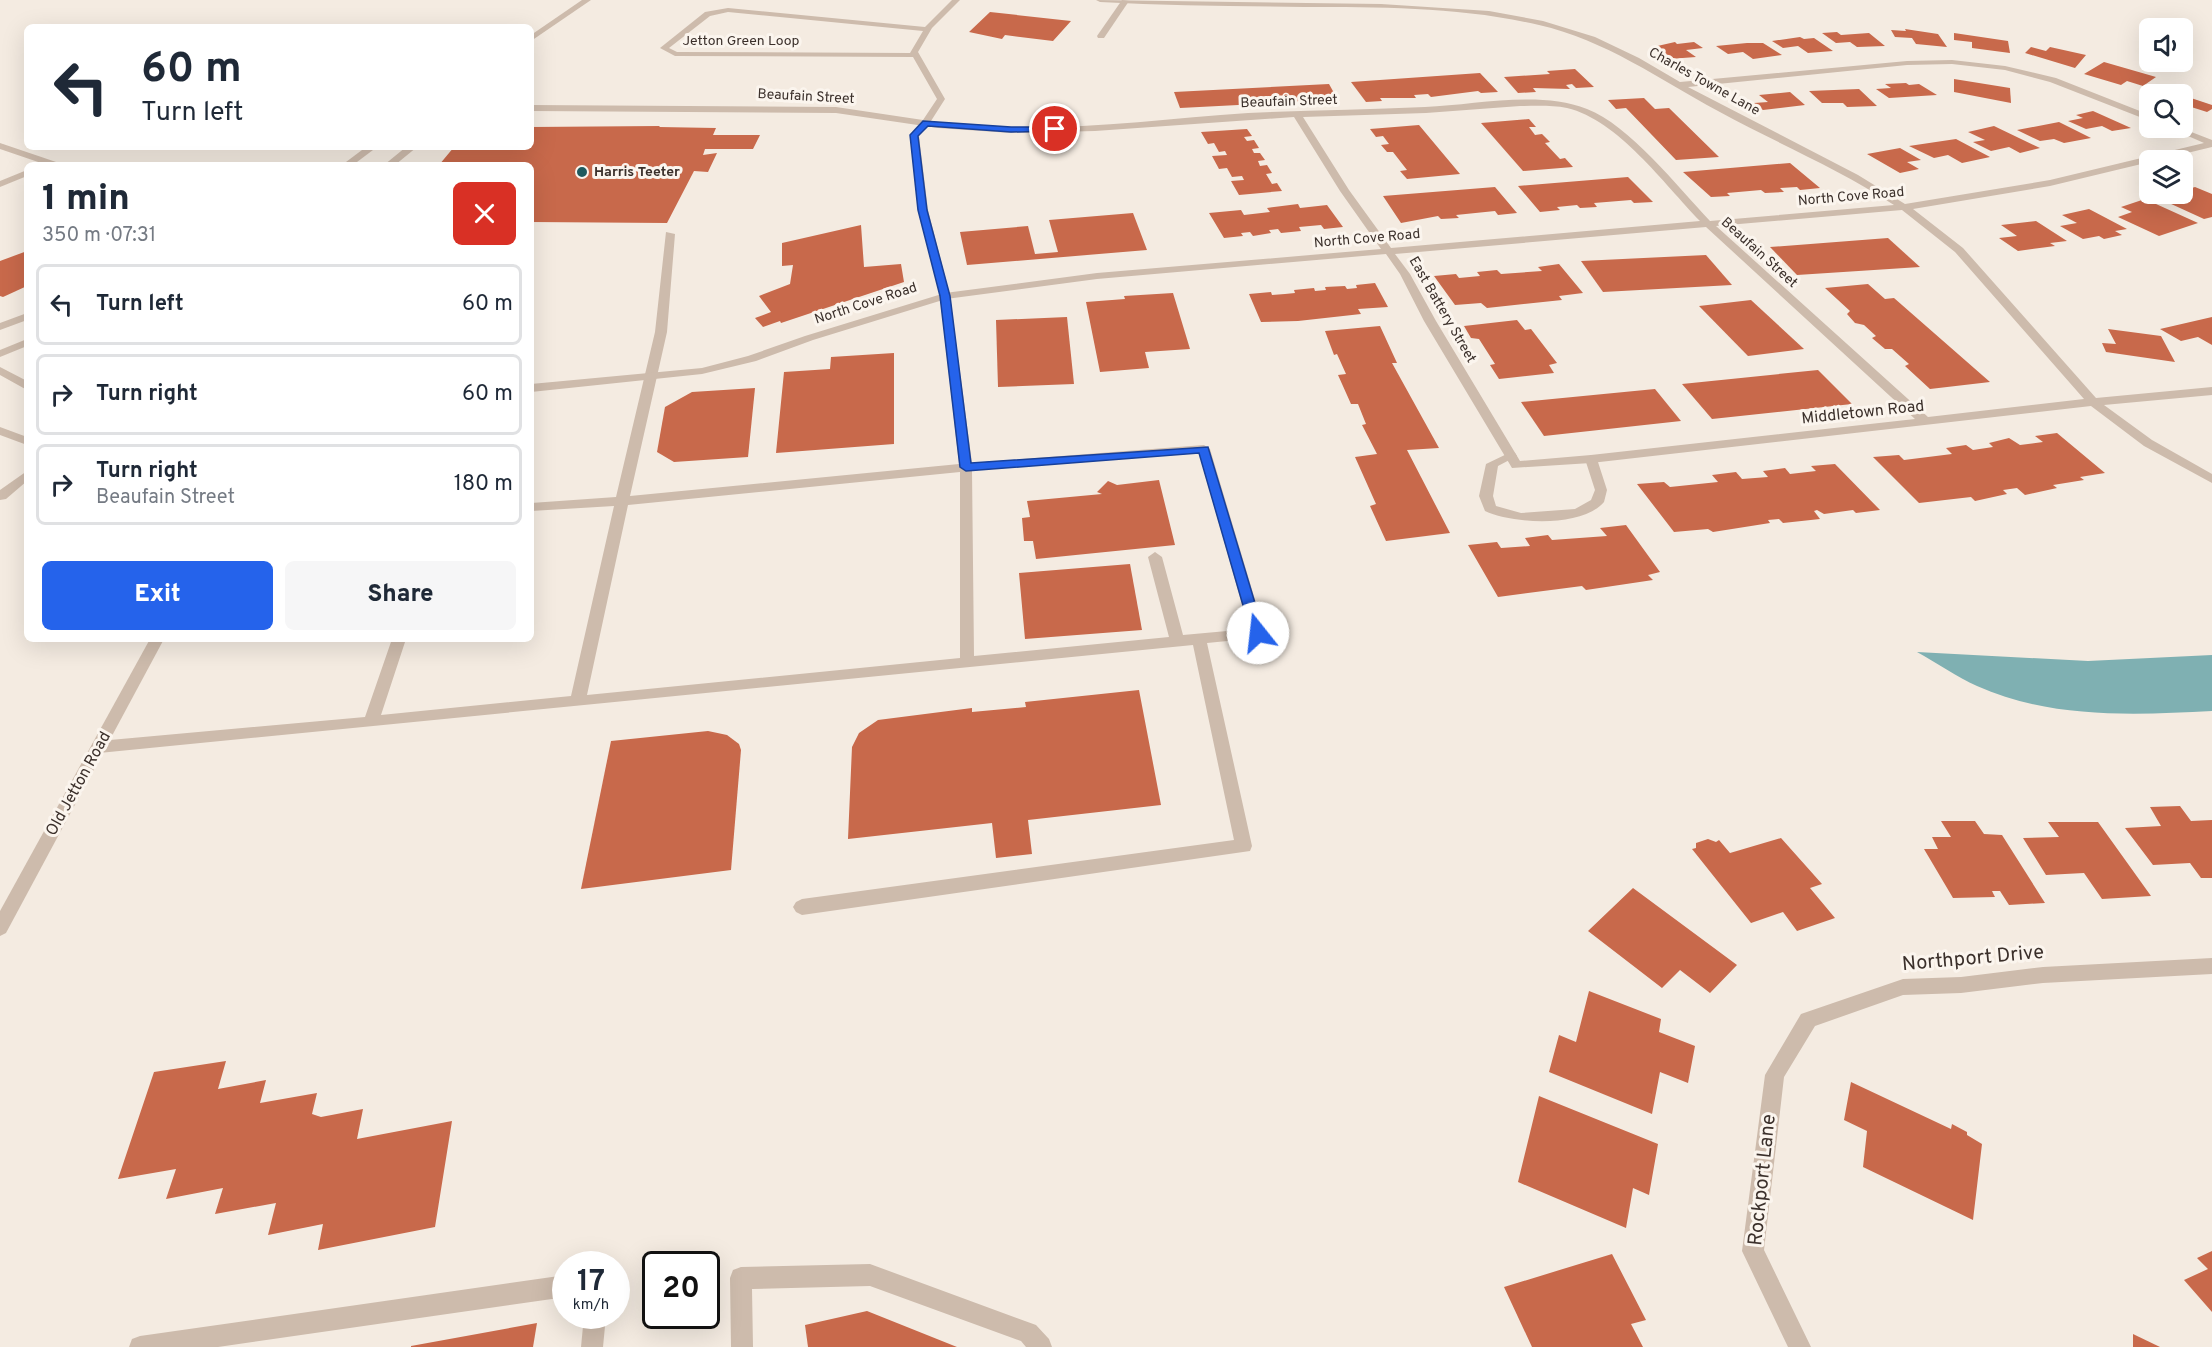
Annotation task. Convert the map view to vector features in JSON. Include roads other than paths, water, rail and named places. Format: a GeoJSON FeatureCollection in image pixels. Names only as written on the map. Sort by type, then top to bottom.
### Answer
{"type":"FeatureCollection","features":[{"type":"Feature","properties":{"kind":"street"},"geometry":{"type":"LineString","coordinates":[[534,37],[587,0]]}},
{"type":"Feature","properties":{"kind":"street"},"geometry":{"type":"LineString","coordinates":[[956,0],[927,29],[914,52],[941,99],[926,123],[914,135],[923,210],[945,296],[966,467],[968,662]]}},
{"type":"Feature","properties":{"kind":"street","name":"Charles Towne Lane"},"geometry":{"type":"LineString","coordinates":[[1100,0],[1320,2],[1449,8],[1517,18],[1569,31],[1610,46],[1710,105],[1851,173],[1940,232],[1959,250],[2093,402],[2148,443],[2212,479]]}},
{"type":"Feature","properties":{"kind":"street"},"geometry":{"type":"LineString","coordinates":[[1101,36],[1125,2]]}},
{"type":"Feature","properties":{"kind":"street","name":"Jetton Green Loop"},"geometry":{"type":"LineString","coordinates":[[916,55],[675,54],[664,48],[708,14],[728,9],[927,29]]}},
{"type":"Feature","properties":{"kind":"street"},"geometry":{"type":"LineString","coordinates":[[1678,85],[1884,65],[1952,62],[2005,68],[2053,80],[2139,113]]}},
{"type":"Feature","properties":{"kind":"street","name":"Beaufain Street"},"geometry":{"type":"LineString","coordinates":[[534,108],[836,110],[926,123],[1011,130],[1095,128],[1296,114],[1426,110],[1520,103],[1546,103],[1575,108],[1605,120],[1617,129],[1707,223],[1926,423]]}},
{"type":"Feature","properties":{"kind":"street","name":"East Battery Street"},"geometry":{"type":"LineString","coordinates":[[1296,114],[1345,191],[1390,252],[1514,460]]}},
{"type":"Feature","properties":{"kind":"street"},"geometry":{"type":"LineString","coordinates":[[2193,136],[2212,143]]}},
{"type":"Feature","properties":{"kind":"street","name":"North Cove Road"},"geometry":{"type":"LineString","coordinates":[[534,388],[702,371],[752,359],[809,338],[945,296],[1097,276],[1904,207],[2050,183],[2212,143]]}},
{"type":"Feature","properties":{"kind":"street"},"geometry":{"type":"LineString","coordinates":[[0,146],[45,162]]}},
{"type":"Feature","properties":{"kind":"street"},"geometry":{"type":"LineString","coordinates":[[351,162],[368,150]]}},
{"type":"Feature","properties":{"kind":"street"},"geometry":{"type":"LineString","coordinates":[[393,162],[408,150]]}},
{"type":"Feature","properties":{"kind":"street"},"geometry":{"type":"LineString","coordinates":[[0,184],[24,174]]}},
{"type":"Feature","properties":{"kind":"street"},"geometry":{"type":"LineString","coordinates":[[578,701],[661,332],[670,234]]}},
{"type":"Feature","properties":{"kind":"street"},"geometry":{"type":"LineString","coordinates":[[0,327],[24,317]]}},
{"type":"Feature","properties":{"kind":"street"},"geometry":{"type":"LineString","coordinates":[[0,354],[24,343]]}},
{"type":"Feature","properties":{"kind":"street"},"geometry":{"type":"LineString","coordinates":[[0,370],[24,384]]}},
{"type":"Feature","properties":{"kind":"street","name":"Middletown Road"},"geometry":{"type":"LineString","coordinates":[[1514,460],[1591,459],[1926,423],[2093,402],[2212,391]]}},
{"type":"Feature","properties":{"kind":"street"},"geometry":{"type":"LineString","coordinates":[[0,431],[24,440]]}},
{"type":"Feature","properties":{"kind":"street"},"geometry":{"type":"LineString","coordinates":[[99,747],[1258,633],[1204,449],[966,467],[622,501],[534,507]]}},
{"type":"Feature","properties":{"kind":"street"},"geometry":{"type":"LineString","coordinates":[[1514,460],[1492,464],[1486,496],[1490,508],[1503,514],[1521,517],[1578,513],[1597,502],[1601,490],[1591,459]]}},
{"type":"Feature","properties":{"kind":"street"},"geometry":{"type":"LineString","coordinates":[[1,496],[24,477]]}},
{"type":"Feature","properties":{"kind":"street"},"geometry":{"type":"LineString","coordinates":[[1155,557],[1177,641]]}},
{"type":"Feature","properties":{"kind":"street"},"geometry":{"type":"LineString","coordinates":[[802,908],[1244,846],[1199,639]]}},
{"type":"Feature","properties":{"kind":"street","name":"Old Jetton Road"},"geometry":{"type":"LineString","coordinates":[[0,928],[156,642]]}},
{"type":"Feature","properties":{"kind":"street"},"geometry":{"type":"LineString","coordinates":[[371,722],[398,642]]}},
{"type":"Feature","properties":{"kind":"street","name":"Northport Drive"},"geometry":{"type":"LineString","coordinates":[[1775,1075],[1808,1020],[1903,987],[1961,985],[2043,975],[2212,966]]}},
{"type":"Feature","properties":{"kind":"street","name":"Rockport Lane"},"geometry":{"type":"LineString","coordinates":[[1775,1075],[1753,1251],[1800,1347]]}},
{"type":"Feature","properties":{"kind":"street"},"geometry":{"type":"LineString","coordinates":[[742,1347],[741,1278],[870,1275],[1028,1333],[1041,1347]]}},
{"type":"Feature","properties":{"kind":"street"},"geometry":{"type":"LineString","coordinates":[[140,1347],[552,1288]]}},
{"type":"Feature","properties":{"kind":"street"},"geometry":{"type":"LineString","coordinates":[[592,1347],[594,1329]]}},
{"type":"Feature","properties":{"kind":"water"},"geometry":{"type":"Polygon","coordinates":[[[1917,652],[2088,661],[2212,655],[2212,711],[2122,714],[2034,704],[2005,697],[1977,686],[1917,652]]]}},
{"type":"Feature","properties":{"kind":"place","name":"Harris Teeter"},"geometry":{"type":"Point","coordinates":[582,172]}}]}
